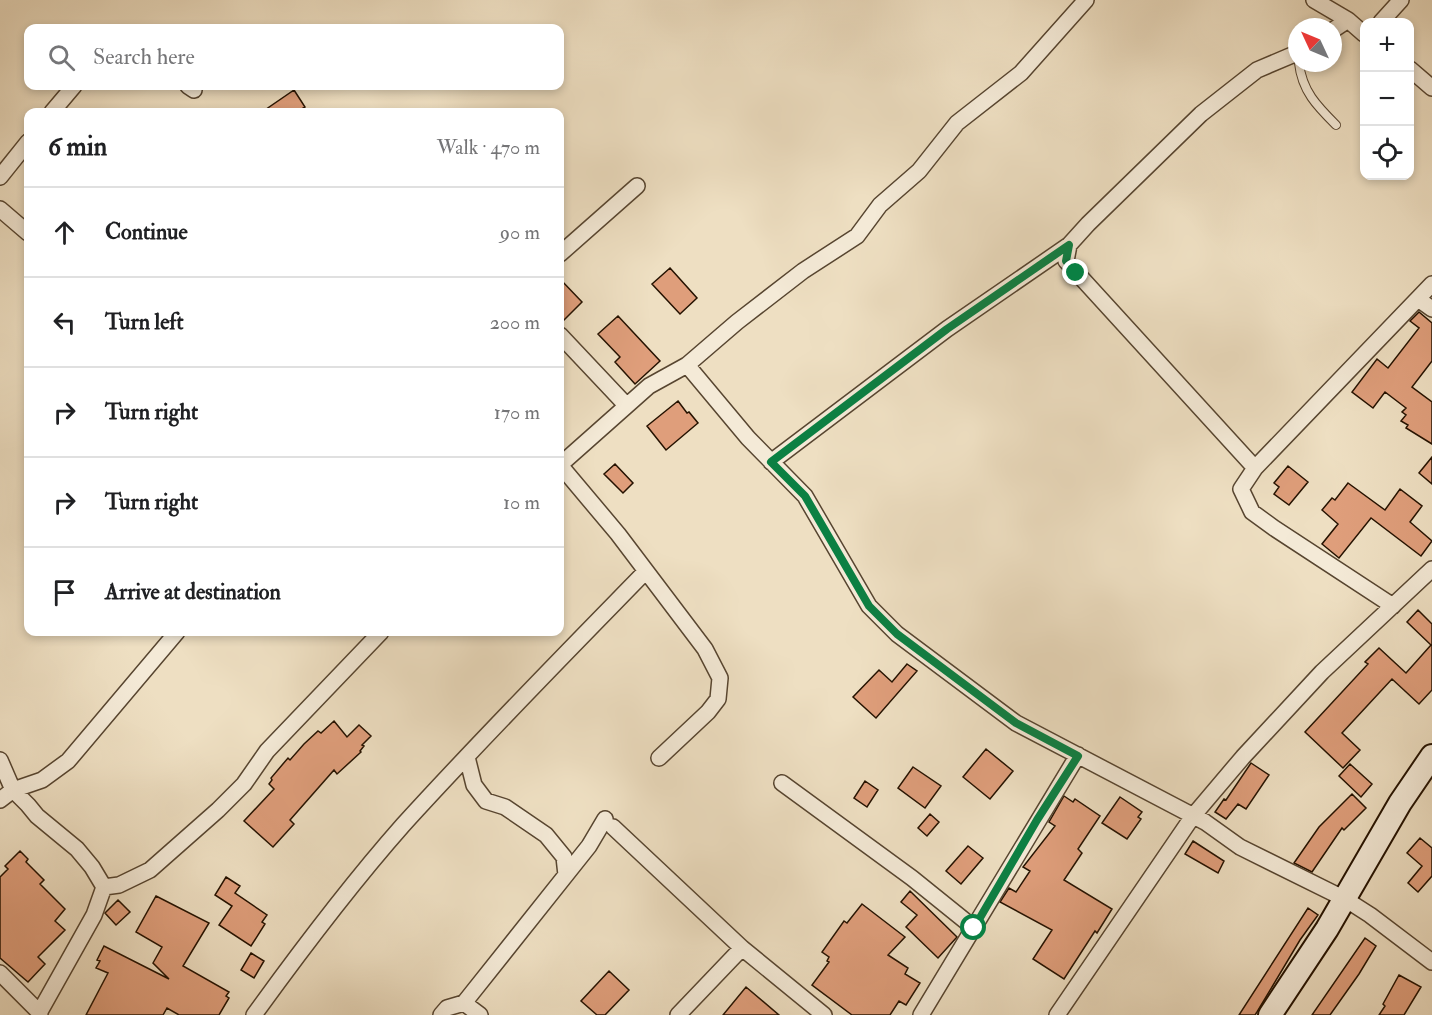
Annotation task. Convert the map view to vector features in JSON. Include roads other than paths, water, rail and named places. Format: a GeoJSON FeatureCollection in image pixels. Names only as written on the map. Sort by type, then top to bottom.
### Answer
{"type":"FeatureCollection","features":[{"type":"Feature","properties":{"kind":"street"},"geometry":{"type":"LineString","coordinates":[[564,461],[649,386],[687,365],[737,322],[803,271],[857,236],[880,206],[919,171],[957,123],[1013,81],[1086,0]]}},
{"type":"Feature","properties":{"kind":"street"},"geometry":{"type":"LineString","coordinates":[[1314,0],[1360,30]]}},
{"type":"Feature","properties":{"kind":"street"},"geometry":{"type":"LineString","coordinates":[[1385,18],[1401,0]]}},
{"type":"Feature","properties":{"kind":"street"},"geometry":{"type":"LineString","coordinates":[[1342,24],[1348,20]]}},
{"type":"Feature","properties":{"kind":"street"},"geometry":{"type":"LineString","coordinates":[[771,462],[947,329],[1069,245],[1201,114],[1257,70],[1288,57]]}},
{"type":"Feature","properties":{"kind":"street"},"geometry":{"type":"LineString","coordinates":[[1413,72],[1432,88]]}},
{"type":"Feature","properties":{"kind":"street"},"geometry":{"type":"LineString","coordinates":[[55,108],[71,90]]}},
{"type":"Feature","properties":{"kind":"street"},"geometry":{"type":"LineString","coordinates":[[0,177],[24,147]]}},
{"type":"Feature","properties":{"kind":"street"},"geometry":{"type":"LineString","coordinates":[[564,250],[637,186]]}},
{"type":"Feature","properties":{"kind":"street"},"geometry":{"type":"LineString","coordinates":[[0,209],[24,230]]}},
{"type":"Feature","properties":{"kind":"street"},"geometry":{"type":"LineString","coordinates":[[1069,245],[1066,261],[1076,273],[1255,468]]}},
{"type":"Feature","properties":{"kind":"street"},"geometry":{"type":"LineString","coordinates":[[1393,606],[1252,512],[1241,489],[1255,468],[1432,284]]}},
{"type":"Feature","properties":{"kind":"street"},"geometry":{"type":"LineString","coordinates":[[1418,299],[1432,309]]}},
{"type":"Feature","properties":{"kind":"street"},"geometry":{"type":"LineString","coordinates":[[564,339],[626,405]]}},
{"type":"Feature","properties":{"kind":"street"},"geometry":{"type":"LineString","coordinates":[[687,365],[748,438],[805,496],[869,606],[897,634],[1016,723],[1193,816],[1216,829],[1240,847],[1345,899],[1432,962]]}},
{"type":"Feature","properties":{"kind":"street"},"geometry":{"type":"LineString","coordinates":[[564,470],[646,571],[705,649],[720,678],[718,699],[713,706],[659,758]]}},
{"type":"Feature","properties":{"kind":"street"},"geometry":{"type":"LineString","coordinates":[[1057,1015],[1193,816],[1243,757],[1322,672],[1432,569]]}},
{"type":"Feature","properties":{"kind":"street"},"geometry":{"type":"LineString","coordinates":[[261,1013],[327,917],[402,826],[646,571]]}},
{"type":"Feature","properties":{"kind":"street"},"geometry":{"type":"LineString","coordinates":[[0,800],[13,790],[42,780],[68,761],[174,636]]}},
{"type":"Feature","properties":{"kind":"street"},"geometry":{"type":"LineString","coordinates":[[104,887],[119,885],[150,870],[218,810],[244,784],[267,751],[377,636]]}},
{"type":"Feature","properties":{"kind":"street"},"geometry":{"type":"LineString","coordinates":[[921,1015],[1037,820],[1078,756]]}},
{"type":"Feature","properties":{"kind":"street"},"geometry":{"type":"LineString","coordinates":[[1270,1015],[1345,899],[1400,803],[1432,756]]}},
{"type":"Feature","properties":{"kind":"street"},"geometry":{"type":"LineString","coordinates":[[466,758],[474,785],[486,801],[505,807],[546,835],[564,857],[566,875]]}},
{"type":"Feature","properties":{"kind":"street"},"geometry":{"type":"LineString","coordinates":[[0,760],[13,790],[37,816],[77,849],[92,867],[104,887]]}},
{"type":"Feature","properties":{"kind":"street"},"geometry":{"type":"LineString","coordinates":[[782,783],[912,878],[974,928]]}},
{"type":"Feature","properties":{"kind":"street"},"geometry":{"type":"LineString","coordinates":[[441,1015],[447,1008],[464,1003],[609,823],[742,948],[824,1015]]}},
{"type":"Feature","properties":{"kind":"street"},"geometry":{"type":"LineString","coordinates":[[0,973],[39,1014],[94,915],[104,887]]}},
{"type":"Feature","properties":{"kind":"street"},"geometry":{"type":"LineString","coordinates":[[678,1015],[742,948]]}},
{"type":"Feature","properties":{"kind":"street"},"geometry":{"type":"LineString","coordinates":[[464,1003],[480,1015]]}},
{"type":"Feature","properties":{"kind":"lane"},"geometry":{"type":"LineString","coordinates":[[1300,72],[1305,90],[1314,103],[1336,125]]}}]}
